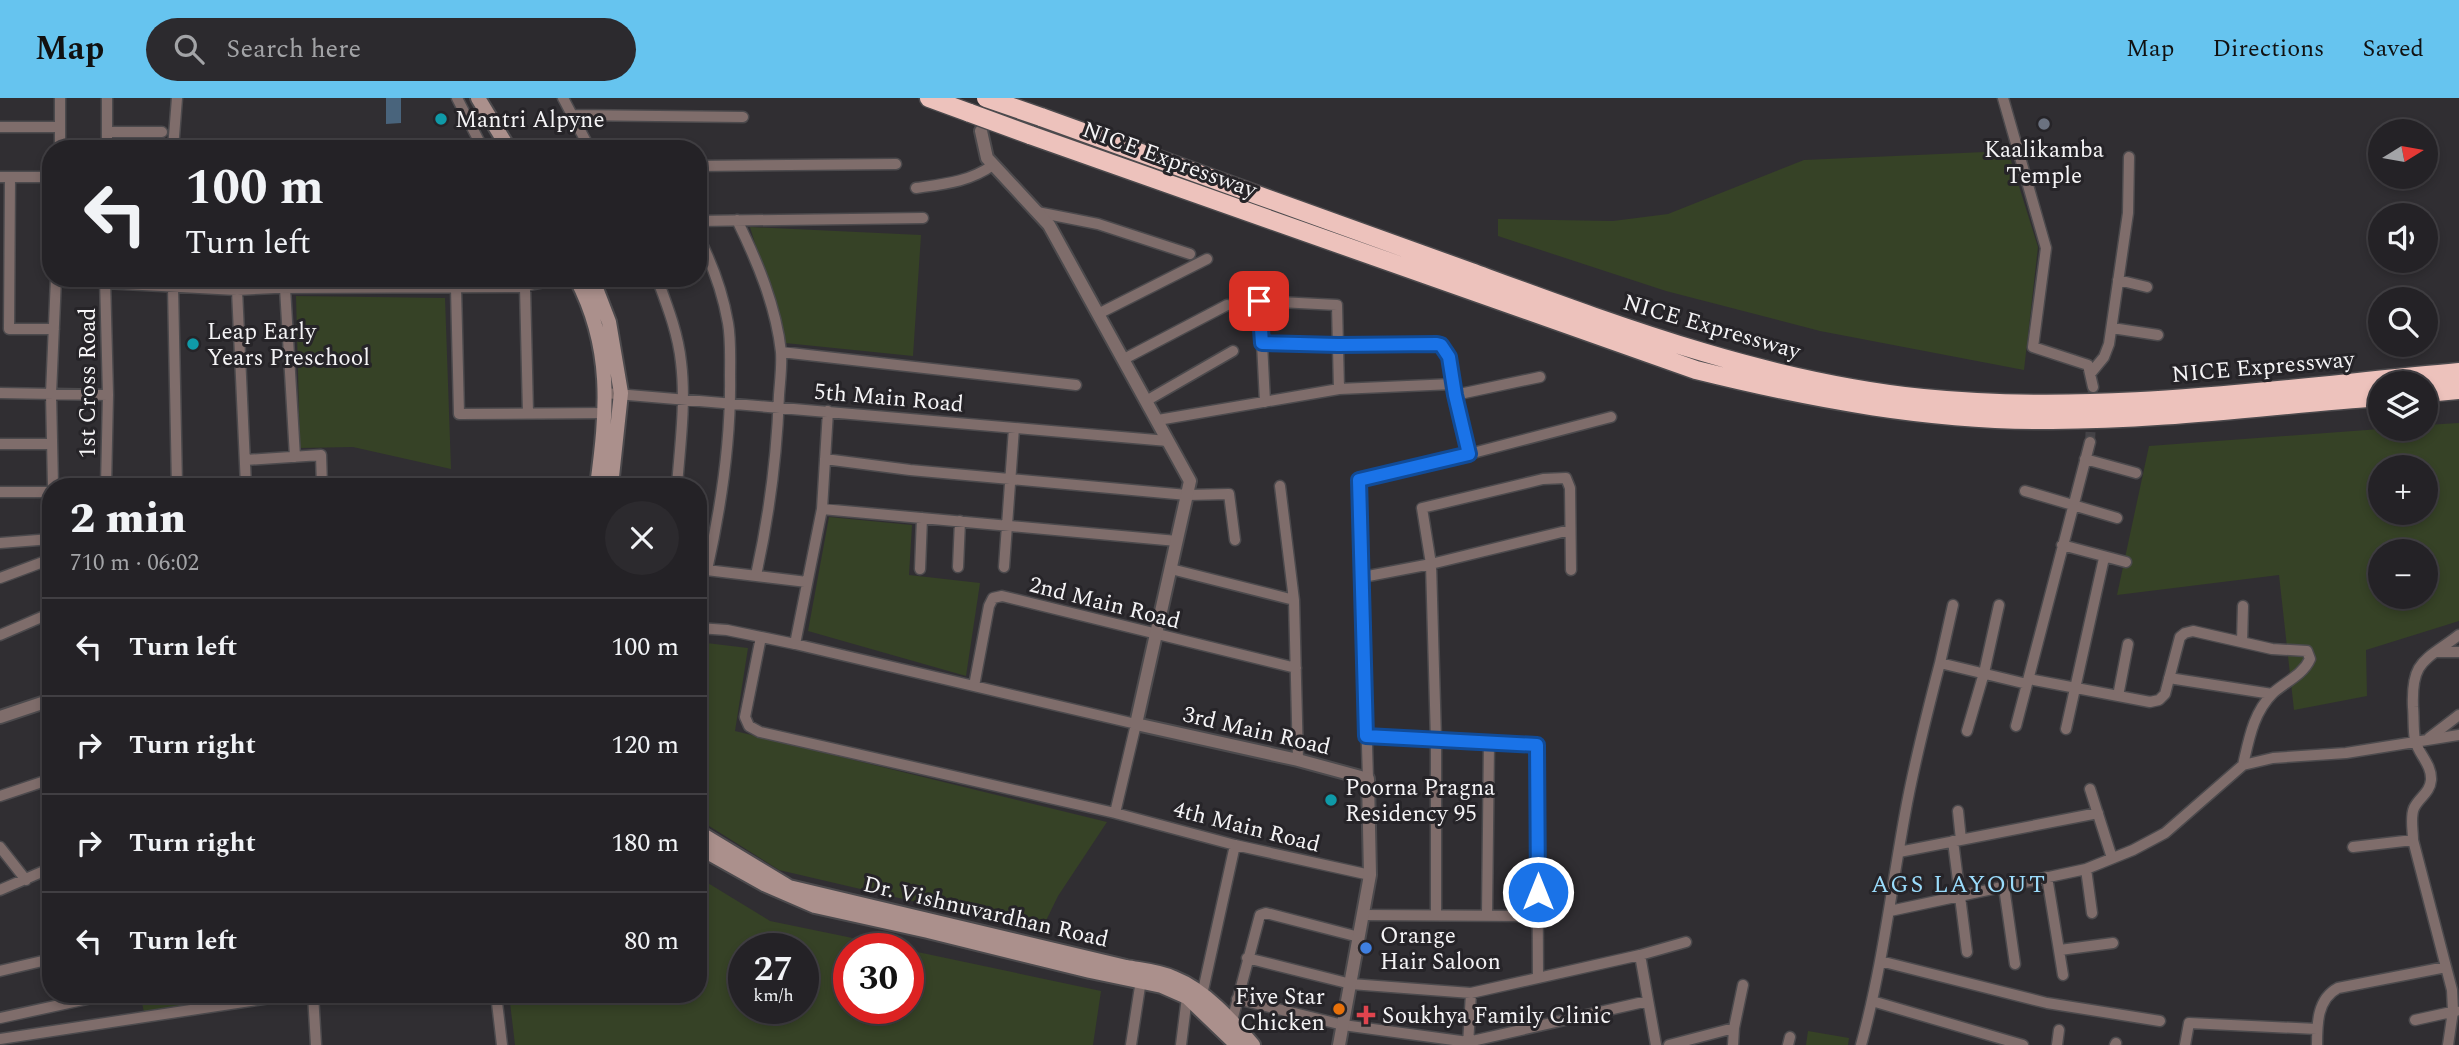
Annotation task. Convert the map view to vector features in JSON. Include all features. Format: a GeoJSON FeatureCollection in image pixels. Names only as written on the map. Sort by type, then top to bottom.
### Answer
{"type":"FeatureCollection","features":[{"type":"Feature","properties":{"kind":"highway","name":"NICE Expressway"},"geometry":{"type":"LineString","coordinates":[[929,98],[1683,365],[1775,389],[1911,412],[2049,421],[2185,415],[2459,372]]}},
{"type":"Feature","properties":{"kind":"highway","name":"NICE Expressway"},"geometry":{"type":"LineString","coordinates":[[986,98],[1558,304],[1701,353],[1782,375],[1925,398],[2049,405],[2311,394],[2368,396]]}},
{"type":"Feature","properties":{"kind":"highway"},"geometry":{"type":"LineString","coordinates":[[2438,392],[2459,390]]}},
{"type":"Feature","properties":{"kind":"main road"},"geometry":{"type":"LineString","coordinates":[[478,98],[504,140]]}},
{"type":"Feature","properties":{"kind":"main road"},"geometry":{"type":"LineString","coordinates":[[581,287],[590,305],[599,341],[606,393],[598,478]]}},
{"type":"Feature","properties":{"kind":"main road"},"geometry":{"type":"LineString","coordinates":[[596,287],[610,322],[621,393],[612,478]]}},
{"type":"Feature","properties":{"kind":"main road","name":"Dr. Vishnuvardhan Road"},"geometry":{"type":"LineString","coordinates":[[707,837],[789,887],[1126,967],[1159,972],[1178,979],[1202,995],[1230,1034]]}},
{"type":"Feature","properties":{"kind":"main road","name":"Dr. Vishnuvardhan Road"},"geometry":{"type":"LineString","coordinates":[[707,851],[764,884],[815,906],[1162,986],[1187,997],[1230,1034],[1253,1045]]}},
{"type":"Feature","properties":{"kind":"street"},"geometry":{"type":"LineString","coordinates":[[60,98],[60,140]]}},
{"type":"Feature","properties":{"kind":"street"},"geometry":{"type":"LineString","coordinates":[[107,98],[108,140]]}},
{"type":"Feature","properties":{"kind":"street"},"geometry":{"type":"LineString","coordinates":[[174,140],[177,98]]}},
{"type":"Feature","properties":{"kind":"street"},"geometry":{"type":"LineString","coordinates":[[457,98],[479,140]]}},
{"type":"Feature","properties":{"kind":"street"},"geometry":{"type":"LineString","coordinates":[[563,98],[585,140]]}},
{"type":"Feature","properties":{"kind":"street"},"geometry":{"type":"LineString","coordinates":[[2003,98],[2046,247],[2033,347],[2088,365],[2093,387]]}},
{"type":"Feature","properties":{"kind":"street"},"geometry":{"type":"LineString","coordinates":[[572,115],[743,117]]}},
{"type":"Feature","properties":{"kind":"street"},"geometry":{"type":"LineString","coordinates":[[0,127],[60,127]]}},
{"type":"Feature","properties":{"kind":"street"},"geometry":{"type":"LineString","coordinates":[[981,131],[987,158],[1049,225],[1190,481],[1115,813]]}},
{"type":"Feature","properties":{"kind":"street"},"geometry":{"type":"LineString","coordinates":[[108,132],[162,132]]}},
{"type":"Feature","properties":{"kind":"street"},"geometry":{"type":"LineString","coordinates":[[2090,374],[2104,357],[2112,328],[2128,212],[2129,157]]}},
{"type":"Feature","properties":{"kind":"street"},"geometry":{"type":"LineString","coordinates":[[707,166],[896,164]]}},
{"type":"Feature","properties":{"kind":"street"},"geometry":{"type":"LineString","coordinates":[[916,188],[977,176],[993,165]]}},
{"type":"Feature","properties":{"kind":"street"},"geometry":{"type":"LineString","coordinates":[[42,177],[5,177],[4,329],[54,329]]}},
{"type":"Feature","properties":{"kind":"street"},"geometry":{"type":"LineString","coordinates":[[1037,212],[1098,224],[1190,254]]}},
{"type":"Feature","properties":{"kind":"street"},"geometry":{"type":"LineString","coordinates":[[707,221],[923,218]]}},
{"type":"Feature","properties":{"kind":"street"},"geometry":{"type":"LineString","coordinates":[[737,220],[753,253],[769,299],[781,352],[776,448],[765,534],[755,575]]}},
{"type":"Feature","properties":{"kind":"street"},"geometry":{"type":"LineString","coordinates":[[707,259],[729,324],[731,403],[716,529],[707,557]]}},
{"type":"Feature","properties":{"kind":"street"},"geometry":{"type":"LineString","coordinates":[[1098,314],[1207,259]]}},
{"type":"Feature","properties":{"kind":"street"},"geometry":{"type":"LineString","coordinates":[[1258,279],[1265,402]]}},
{"type":"Feature","properties":{"kind":"street"},"geometry":{"type":"LineString","coordinates":[[2118,280],[2147,287]]}},
{"type":"Feature","properties":{"kind":"street"},"geometry":{"type":"LineString","coordinates":[[52,478],[51,394],[56,287]]}},
{"type":"Feature","properties":{"kind":"street","name":"1st Cross Road"},"geometry":{"type":"LineString","coordinates":[[105,287],[108,396],[106,478]]}},
{"type":"Feature","properties":{"kind":"street"},"geometry":{"type":"LineString","coordinates":[[177,478],[173,287],[237,290],[490,287]]}},
{"type":"Feature","properties":{"kind":"street"},"geometry":{"type":"LineString","coordinates":[[525,287],[528,413]]}},
{"type":"Feature","properties":{"kind":"street"},"geometry":{"type":"LineString","coordinates":[[660,287],[675,330],[681,361],[683,400],[678,478]]}},
{"type":"Feature","properties":{"kind":"street"},"geometry":{"type":"LineString","coordinates":[[285,288],[295,457]]}},
{"type":"Feature","properties":{"kind":"street"},"geometry":{"type":"LineString","coordinates":[[456,288],[460,414],[606,413]]}},
{"type":"Feature","properties":{"kind":"street"},"geometry":{"type":"LineString","coordinates":[[237,290],[246,478]]}},
{"type":"Feature","properties":{"kind":"street"},"geometry":{"type":"LineString","coordinates":[[1259,301],[1337,305],[1339,389]]}},
{"type":"Feature","properties":{"kind":"street"},"geometry":{"type":"LineString","coordinates":[[1124,359],[1227,305]]}},
{"type":"Feature","properties":{"kind":"street"},"geometry":{"type":"LineString","coordinates":[[2112,328],[2158,335]]}},
{"type":"Feature","properties":{"kind":"street"},"geometry":{"type":"LineString","coordinates":[[1262,343],[1441,345],[1449,357],[1469,454]]}},
{"type":"Feature","properties":{"kind":"street"},"geometry":{"type":"LineString","coordinates":[[1146,401],[1233,351]]}},
{"type":"Feature","properties":{"kind":"street"},"geometry":{"type":"LineString","coordinates":[[781,352],[1076,385]]}},
{"type":"Feature","properties":{"kind":"street"},"geometry":{"type":"LineString","coordinates":[[1158,421],[1339,389],[1454,389],[1540,377]]}},
{"type":"Feature","properties":{"kind":"street"},"geometry":{"type":"LineString","coordinates":[[0,393],[108,396]]}},
{"type":"Feature","properties":{"kind":"street","name":"5th Main Road"},"geometry":{"type":"LineString","coordinates":[[606,393],[1168,441]]}},
{"type":"Feature","properties":{"kind":"street"},"geometry":{"type":"LineString","coordinates":[[796,644],[822,509],[828,411]]}},
{"type":"Feature","properties":{"kind":"street"},"geometry":{"type":"LineString","coordinates":[[1339,1045],[1370,874],[1359,480],[1611,417]]}},
{"type":"Feature","properties":{"kind":"street"},"geometry":{"type":"LineString","coordinates":[[1004,567],[1014,428]]}},
{"type":"Feature","properties":{"kind":"street"},"geometry":{"type":"LineString","coordinates":[[2015,726],[2090,442]]}},
{"type":"Feature","properties":{"kind":"street"},"geometry":{"type":"LineString","coordinates":[[0,444],[52,444]]}},
{"type":"Feature","properties":{"kind":"street"},"geometry":{"type":"LineString","coordinates":[[245,460],[321,455],[322,478]]}},
{"type":"Feature","properties":{"kind":"street"},"geometry":{"type":"LineString","coordinates":[[825,459],[910,470],[1187,495],[1229,494],[1236,540]]}},
{"type":"Feature","properties":{"kind":"street"},"geometry":{"type":"LineString","coordinates":[[2085,459],[2136,473]]}},
{"type":"Feature","properties":{"kind":"street"},"geometry":{"type":"LineString","coordinates":[[1436,915],[1436,740],[1431,564],[1422,508],[1544,479],[1566,478],[1570,488],[1571,570]]}},
{"type":"Feature","properties":{"kind":"street"},"geometry":{"type":"LineString","coordinates":[[1280,486],[1294,600],[1298,760]]}},
{"type":"Feature","properties":{"kind":"street"},"geometry":{"type":"LineString","coordinates":[[2025,491],[2117,518]]}},
{"type":"Feature","properties":{"kind":"street"},"geometry":{"type":"LineString","coordinates":[[0,492],[42,492]]}},
{"type":"Feature","properties":{"kind":"street"},"geometry":{"type":"LineString","coordinates":[[822,509],[1177,541]]}},
{"type":"Feature","properties":{"kind":"street"},"geometry":{"type":"LineString","coordinates":[[920,569],[922,518]]}},
{"type":"Feature","properties":{"kind":"street"},"geometry":{"type":"LineString","coordinates":[[958,567],[960,522]]}},
{"type":"Feature","properties":{"kind":"street"},"geometry":{"type":"LineString","coordinates":[[1363,577],[1431,564],[1570,530]]}},
{"type":"Feature","properties":{"kind":"street"},"geometry":{"type":"LineString","coordinates":[[0,543],[42,540]]}},
{"type":"Feature","properties":{"kind":"street"},"geometry":{"type":"LineString","coordinates":[[2062,545],[2126,562]]}},
{"type":"Feature","properties":{"kind":"street"},"geometry":{"type":"LineString","coordinates":[[2066,729],[2104,558]]}},
{"type":"Feature","properties":{"kind":"street"},"geometry":{"type":"LineString","coordinates":[[0,578],[42,562]]}},
{"type":"Feature","properties":{"kind":"street"},"geometry":{"type":"LineString","coordinates":[[1171,569],[1294,600]]}},
{"type":"Feature","properties":{"kind":"street"},"geometry":{"type":"LineString","coordinates":[[707,570],[807,582]]}},
{"type":"Feature","properties":{"kind":"street","name":"2nd Main Road"},"geometry":{"type":"LineString","coordinates":[[974,686],[989,606],[993,598],[1002,596],[1296,668]]}},
{"type":"Feature","properties":{"kind":"street"},"geometry":{"type":"LineString","coordinates":[[1873,1045],[1861,1043],[1890,911],[1916,756],[1953,605]]}},
{"type":"Feature","properties":{"kind":"street"},"geometry":{"type":"LineString","coordinates":[[1967,731],[1984,673],[1999,605]]}},
{"type":"Feature","properties":{"kind":"street"},"geometry":{"type":"LineString","coordinates":[[2242,642],[2243,606]]}},
{"type":"Feature","properties":{"kind":"street"},"geometry":{"type":"LineString","coordinates":[[0,635],[42,617]]}},
{"type":"Feature","properties":{"kind":"street"},"geometry":{"type":"LineString","coordinates":[[707,629],[796,644],[1136,724]]}},
{"type":"Feature","properties":{"kind":"street"},"geometry":{"type":"LineString","coordinates":[[1940,663],[2150,702],[2159,700],[2165,694],[2180,637],[2185,632],[2193,631],[2272,649],[2307,651],[2310,659],[2306,667],[2273,694],[2259,711],[2252,727],[2243,765]]}},
{"type":"Feature","properties":{"kind":"street"},"geometry":{"type":"LineString","coordinates":[[2448,1045],[2456,1011],[2413,840],[2414,808],[2428,790],[2431,779],[2421,740],[2413,676],[2426,660],[2459,635]]}},
{"type":"Feature","properties":{"kind":"street","name":"4th Main Road"},"geometry":{"type":"LineString","coordinates":[[761,637],[745,717],[749,726],[760,732],[1115,813],[1235,845],[1370,874]]}},
{"type":"Feature","properties":{"kind":"street"},"geometry":{"type":"LineString","coordinates":[[2118,696],[2128,644]]}},
{"type":"Feature","properties":{"kind":"street"},"geometry":{"type":"LineString","coordinates":[[2436,652],[2459,652]]}},
{"type":"Feature","properties":{"kind":"street"},"geometry":{"type":"LineString","coordinates":[[2169,678],[2273,694]]}},
{"type":"Feature","properties":{"kind":"street"},"geometry":{"type":"LineString","coordinates":[[0,717],[42,702]]}},
{"type":"Feature","properties":{"kind":"street"},"geometry":{"type":"LineString","coordinates":[[2421,740],[2459,715]]}},
{"type":"Feature","properties":{"kind":"street","name":"3rd Main Road"},"geometry":{"type":"LineString","coordinates":[[1136,724],[1298,760],[1368,779]]}},
{"type":"Feature","properties":{"kind":"street"},"geometry":{"type":"LineString","coordinates":[[1366,736],[1537,745],[1538,978]]}},
{"type":"Feature","properties":{"kind":"street"},"geometry":{"type":"LineString","coordinates":[[1890,911],[2086,869],[2165,833],[2243,765],[2273,758],[2346,753],[2459,736]]}},
{"type":"Feature","properties":{"kind":"street"},"geometry":{"type":"LineString","coordinates":[[1486,916],[1489,742]]}},
{"type":"Feature","properties":{"kind":"street"},"geometry":{"type":"LineString","coordinates":[[0,796],[42,782]]}},
{"type":"Feature","properties":{"kind":"street"},"geometry":{"type":"LineString","coordinates":[[2090,789],[2112,858]]}},
{"type":"Feature","properties":{"kind":"street"},"geometry":{"type":"LineString","coordinates":[[1958,811],[1957,840],[1967,952]]}},
{"type":"Feature","properties":{"kind":"street"},"geometry":{"type":"LineString","coordinates":[[1899,852],[2098,813]]}},
{"type":"Feature","properties":{"kind":"street"},"geometry":{"type":"LineString","coordinates":[[2353,847],[2413,840]]}},
{"type":"Feature","properties":{"kind":"street"},"geometry":{"type":"LineString","coordinates":[[1202,995],[1235,845]]}},
{"type":"Feature","properties":{"kind":"street"},"geometry":{"type":"LineString","coordinates":[[0,848],[26,880]]}},
{"type":"Feature","properties":{"kind":"street"},"geometry":{"type":"LineString","coordinates":[[2086,869],[2092,914]]}},
{"type":"Feature","properties":{"kind":"street"},"geometry":{"type":"LineString","coordinates":[[0,890],[42,872]]}},
{"type":"Feature","properties":{"kind":"street"},"geometry":{"type":"LineString","coordinates":[[2047,877],[2063,975]]}},
{"type":"Feature","properties":{"kind":"street"},"geometry":{"type":"LineString","coordinates":[[2004,887],[2015,964]]}},
{"type":"Feature","properties":{"kind":"street"},"geometry":{"type":"LineString","coordinates":[[1230,1034],[1260,915],[1266,913],[1359,937]]}},
{"type":"Feature","properties":{"kind":"street"},"geometry":{"type":"LineString","coordinates":[[1363,915],[1538,916]]}},
{"type":"Feature","properties":{"kind":"street"},"geometry":{"type":"LineString","coordinates":[[1247,958],[1350,984],[1471,993],[1686,942]]}},
{"type":"Feature","properties":{"kind":"street"},"geometry":{"type":"LineString","coordinates":[[2060,950],[2113,943]]}},
{"type":"Feature","properties":{"kind":"street"},"geometry":{"type":"LineString","coordinates":[[1640,955],[1657,1045]]}},
{"type":"Feature","properties":{"kind":"street"},"geometry":{"type":"LineString","coordinates":[[0,971],[42,961]]}},
{"type":"Feature","properties":{"kind":"street"},"geometry":{"type":"LineString","coordinates":[[1880,961],[2047,1003],[2160,1021]]}},
{"type":"Feature","properties":{"kind":"street"},"geometry":{"type":"LineString","coordinates":[[2317,1045],[2317,1029],[2325,999],[2330,992],[2338,988],[2446,967]]}},
{"type":"Feature","properties":{"kind":"street"},"geometry":{"type":"LineString","coordinates":[[1131,1045],[1141,980]]}},
{"type":"Feature","properties":{"kind":"street"},"geometry":{"type":"LineString","coordinates":[[1733,1045],[1743,985]]}},
{"type":"Feature","properties":{"kind":"street"},"geometry":{"type":"LineString","coordinates":[[1468,1044],[1471,993]]}},
{"type":"Feature","properties":{"kind":"street"},"geometry":{"type":"LineString","coordinates":[[1181,1045],[1187,997]]}},
{"type":"Feature","properties":{"kind":"street"},"geometry":{"type":"LineString","coordinates":[[1237,999],[1343,1025],[1468,1044],[1648,1001]]}},
{"type":"Feature","properties":{"kind":"street"},"geometry":{"type":"LineString","coordinates":[[1872,1001],[2023,1045]]}},
{"type":"Feature","properties":{"kind":"street"},"geometry":{"type":"LineString","coordinates":[[0,1018],[69,1003]]}},
{"type":"Feature","properties":{"kind":"street"},"geometry":{"type":"LineString","coordinates":[[0,1039],[237,1003]]}},
{"type":"Feature","properties":{"kind":"street"},"geometry":{"type":"LineString","coordinates":[[314,1003],[316,1045]]}},
{"type":"Feature","properties":{"kind":"street"},"geometry":{"type":"LineString","coordinates":[[497,1003],[502,1045]]}},
{"type":"Feature","properties":{"kind":"street"},"geometry":{"type":"LineString","coordinates":[[2415,1020],[2456,1011]]}},
{"type":"Feature","properties":{"kind":"street"},"geometry":{"type":"LineString","coordinates":[[2185,1045],[2189,1023],[2317,1029]]}},
{"type":"Feature","properties":{"kind":"street"},"geometry":{"type":"LineString","coordinates":[[1669,1045],[1734,1028]]}},
{"type":"Feature","properties":{"kind":"street"},"geometry":{"type":"LineString","coordinates":[[2057,1045],[2060,1030]]}},
{"type":"Feature","properties":{"kind":"green space"},"geometry":{"type":"Polygon","coordinates":[[[2008,151],[2038,247],[2024,370],[1820,331],[1666,291],[1498,236],[1498,219],[1613,221],[1668,214],[1804,160],[2008,151]]]}},
{"type":"Feature","properties":{"kind":"green space"},"geometry":{"type":"Polygon","coordinates":[[[750,227],[921,235],[913,356],[785,343],[750,227]]]}},
{"type":"Feature","properties":{"kind":"green space"},"geometry":{"type":"Polygon","coordinates":[[[296,296],[445,298],[451,469],[353,447],[300,448],[296,296]]]}},
{"type":"Feature","properties":{"kind":"green space"},"geometry":{"type":"Polygon","coordinates":[[[2459,423],[2459,621],[2366,650],[2367,696],[2294,710],[2279,575],[2117,595],[2149,446],[2368,430],[2368,441],[2438,441],[2438,424],[2459,423]]]}},
{"type":"Feature","properties":{"kind":"green space"},"geometry":{"type":"Polygon","coordinates":[[[829,517],[912,525],[909,575],[980,583],[966,676],[808,631],[829,517]]]}},
{"type":"Feature","properties":{"kind":"green space"},"geometry":{"type":"Polygon","coordinates":[[[707,643],[748,648],[735,731],[1107,822],[1058,896],[1041,931],[779,870],[707,825],[707,643]]]}},
{"type":"Feature","properties":{"kind":"green space"},"geometry":{"type":"Polygon","coordinates":[[[707,882],[770,921],[833,934],[833,1024],[924,1024],[924,953],[1101,991],[1093,1045],[515,1045],[510,1003],[707,1003],[707,882]]]}},
{"type":"Feature","properties":{"kind":"green space"},"geometry":{"type":"Polygon","coordinates":[[[142,1003],[202,1003],[144,1012],[142,1003]]]}},
{"type":"Feature","properties":{"kind":"green space"},"geometry":{"type":"Polygon","coordinates":[[[1808,1031],[1849,1038],[1848,1045],[1806,1045],[1808,1031]]]}},
{"type":"Feature","properties":{"kind":"water"},"geometry":{"type":"Polygon","coordinates":[[[386,98],[401,98],[401,123],[386,124],[386,98]]]}},
{"type":"Feature","properties":{"kind":"tunnel"},"geometry":{"type":"LineString","coordinates":[[2090,442],[2093,387]]}},
{"type":"Feature","properties":{"kind":"place","name":"Mantri Alpyne"},"geometry":{"type":"Point","coordinates":[441,119]}},
{"type":"Feature","properties":{"kind":"place","name":"Kaalikamba Temple"},"geometry":{"type":"Point","coordinates":[2044,124]}},
{"type":"Feature","properties":{"kind":"place","name":"Leap Early Years Preschool"},"geometry":{"type":"Point","coordinates":[193,344]}},
{"type":"Feature","properties":{"kind":"place","name":"Poorna Pragna Residency 95"},"geometry":{"type":"Point","coordinates":[1331,800]}},
{"type":"Feature","properties":{"kind":"place","name":"Orange Hair Saloon"},"geometry":{"type":"Point","coordinates":[1366,948]}},
{"type":"Feature","properties":{"kind":"place","name":"Five Star Chicken"},"geometry":{"type":"Point","coordinates":[1339,1009]}},
{"type":"Feature","properties":{"kind":"place","name":"Soukhya Family Clinic"},"geometry":{"type":"Point","coordinates":[1366,1015]}},
{"type":"Feature","properties":{"kind":"district","name":"AGS LAYOUT"},"geometry":{"type":"Point","coordinates":[1959,884]}},
{"type":"Feature","properties":{"kind":"route"},"geometry":{"type":"LineString","coordinates":[[1259,301],[1262,343],[1437,344],[1444,348],[1449,357],[1469,454],[1359,480],[1366,736],[1537,745],[1538,892]]}}]}
